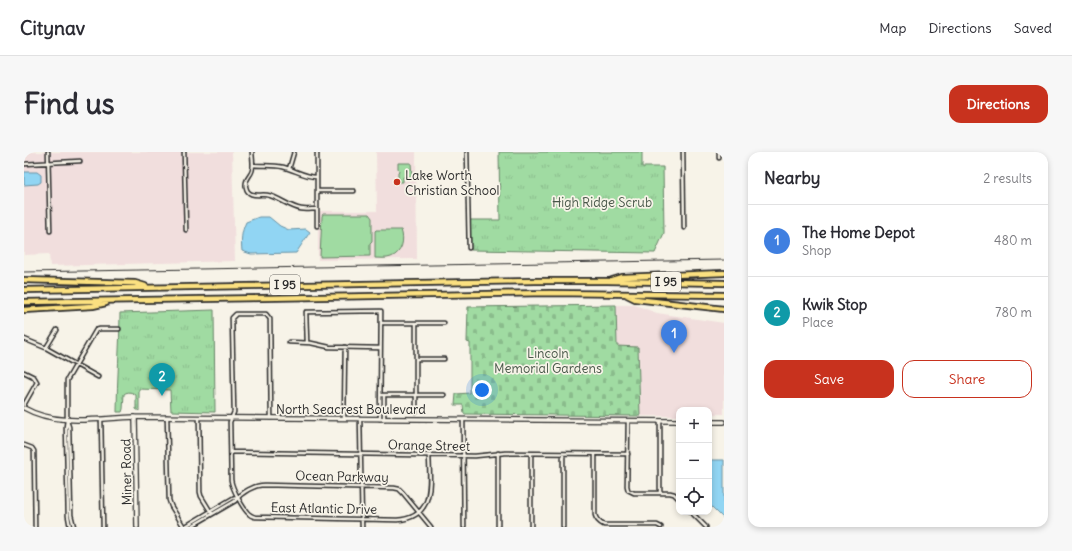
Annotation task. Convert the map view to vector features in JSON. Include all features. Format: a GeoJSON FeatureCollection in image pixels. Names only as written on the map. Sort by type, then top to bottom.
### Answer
{"type":"FeatureCollection","features":[{"type":"Feature","properties":{"kind":"highway"},"geometry":{"type":"LineString","coordinates":[[607,281],[622,277],[724,273]]}},
{"type":"Feature","properties":{"kind":"highway"},"geometry":{"type":"LineString","coordinates":[[24,280],[135,283],[148,287]]}},
{"type":"Feature","properties":{"kind":"highway","name":"I 95"},"geometry":{"type":"LineString","coordinates":[[24,290],[607,281],[724,283]]}},
{"type":"Feature","properties":{"kind":"highway","name":"I 95"},"geometry":{"type":"LineString","coordinates":[[24,302],[527,294],[724,295]]}},
{"type":"Feature","properties":{"kind":"highway"},"geometry":{"type":"LineString","coordinates":[[623,294],[635,299],[724,309]]}},
{"type":"Feature","properties":{"kind":"highway"},"geometry":{"type":"LineString","coordinates":[[24,310],[93,306],[120,301]]}},
{"type":"Feature","properties":{"kind":"street"},"geometry":{"type":"LineString","coordinates":[[48,152],[50,231]]}},
{"type":"Feature","properties":{"kind":"street"},"geometry":{"type":"LineString","coordinates":[[184,152],[186,230]]}},
{"type":"Feature","properties":{"kind":"street"},"geometry":{"type":"LineString","coordinates":[[252,152],[253,165],[252,172],[246,181],[245,186],[247,191],[256,196],[268,196],[302,210],[317,209]]}},
{"type":"Feature","properties":{"kind":"street"},"geometry":{"type":"LineString","coordinates":[[289,169],[294,152]]}},
{"type":"Feature","properties":{"kind":"street"},"geometry":{"type":"LineString","coordinates":[[317,152],[317,226]]}},
{"type":"Feature","properties":{"kind":"street"},"geometry":{"type":"LineString","coordinates":[[467,152],[469,248]]}},
{"type":"Feature","properties":{"kind":"street"},"geometry":{"type":"LineString","coordinates":[[683,152],[684,228]]}},
{"type":"Feature","properties":{"kind":"street"},"geometry":{"type":"LineString","coordinates":[[719,152],[719,158]]}},
{"type":"Feature","properties":{"kind":"street"},"geometry":{"type":"LineString","coordinates":[[24,164],[80,160]]}},
{"type":"Feature","properties":{"kind":"street"},"geometry":{"type":"LineString","coordinates":[[253,165],[280,167],[302,175],[317,177]]}},
{"type":"Feature","properties":{"kind":"street"},"geometry":{"type":"LineString","coordinates":[[317,191],[354,191]]}},
{"type":"Feature","properties":{"kind":"street"},"geometry":{"type":"LineString","coordinates":[[307,342],[306,312],[381,311],[380,348],[382,419]]}},
{"type":"Feature","properties":{"kind":"street"},"geometry":{"type":"LineString","coordinates":[[238,497],[231,482],[230,422],[234,412],[232,318],[236,314],[266,314],[270,319],[271,418]]}},
{"type":"Feature","properties":{"kind":"street"},"geometry":{"type":"LineString","coordinates":[[381,323],[444,323]]}},
{"type":"Feature","properties":{"kind":"street"},"geometry":{"type":"LineString","coordinates":[[416,323],[416,412]]}},
{"type":"Feature","properties":{"kind":"street"},"geometry":{"type":"LineString","coordinates":[[74,527],[71,515],[68,471],[66,382],[95,332],[98,330],[119,329]]}},
{"type":"Feature","properties":{"kind":"street"},"geometry":{"type":"LineString","coordinates":[[46,348],[57,330]]}},
{"type":"Feature","properties":{"kind":"street"},"geometry":{"type":"LineString","coordinates":[[24,339],[46,348],[98,377]]}},
{"type":"Feature","properties":{"kind":"street"},"geometry":{"type":"LineString","coordinates":[[289,342],[315,343],[328,347],[380,348]]}},
{"type":"Feature","properties":{"kind":"street"},"geometry":{"type":"LineString","coordinates":[[344,418],[345,347]]}},
{"type":"Feature","properties":{"kind":"street"},"geometry":{"type":"LineString","coordinates":[[417,359],[444,359]]}},
{"type":"Feature","properties":{"kind":"street"},"geometry":{"type":"LineString","coordinates":[[24,372],[34,377],[36,380],[36,384],[24,405]]}},
{"type":"Feature","properties":{"kind":"street"},"geometry":{"type":"LineString","coordinates":[[382,395],[444,395]]}},
{"type":"Feature","properties":{"kind":"street","name":"North Seacrest Boulevard"},"geometry":{"type":"LineString","coordinates":[[24,408],[34,414],[47,418],[67,420],[135,417],[198,417],[676,421]]}},
{"type":"Feature","properties":{"kind":"street","name":"Miner Road"},"geometry":{"type":"LineString","coordinates":[[135,417],[137,527]]}},
{"type":"Feature","properties":{"kind":"street"},"geometry":{"type":"LineString","coordinates":[[167,417],[170,500],[171,506],[184,527]]}},
{"type":"Feature","properties":{"kind":"street"},"geometry":{"type":"LineString","coordinates":[[198,417],[200,492],[211,513]]}},
{"type":"Feature","properties":{"kind":"street"},"geometry":{"type":"LineString","coordinates":[[100,418],[103,527]]}},
{"type":"Feature","properties":{"kind":"street"},"geometry":{"type":"LineString","coordinates":[[360,419],[362,527]]}},
{"type":"Feature","properties":{"kind":"street"},"geometry":{"type":"LineString","coordinates":[[463,420],[464,527]]}},
{"type":"Feature","properties":{"kind":"street"},"geometry":{"type":"LineString","coordinates":[[628,421],[628,490],[634,493],[672,494],[676,497]]}},
{"type":"Feature","properties":{"kind":"street"},"geometry":{"type":"LineString","coordinates":[[660,421],[660,493]]}},
{"type":"Feature","properties":{"kind":"street"},"geometry":{"type":"LineString","coordinates":[[712,422],[724,422]]}},
{"type":"Feature","properties":{"kind":"street"},"geometry":{"type":"LineString","coordinates":[[24,445],[33,450],[35,527]]}},
{"type":"Feature","properties":{"kind":"street","name":"Orange Street"},"geometry":{"type":"LineString","coordinates":[[231,452],[429,456],[480,456],[498,454],[628,454]]}},
{"type":"Feature","properties":{"kind":"street"},"geometry":{"type":"LineString","coordinates":[[498,454],[498,527]]}},
{"type":"Feature","properties":{"kind":"street"},"geometry":{"type":"LineString","coordinates":[[531,454],[531,527]]}},
{"type":"Feature","properties":{"kind":"street"},"geometry":{"type":"LineString","coordinates":[[563,527],[564,454]]}},
{"type":"Feature","properties":{"kind":"street"},"geometry":{"type":"LineString","coordinates":[[596,454],[596,519],[604,525],[657,525],[661,527]]}},
{"type":"Feature","properties":{"kind":"street"},"geometry":{"type":"LineString","coordinates":[[419,512],[425,504],[429,493],[429,456]]}},
{"type":"Feature","properties":{"kind":"street"},"geometry":{"type":"LineString","coordinates":[[68,471],[68,516],[70,527]]}},
{"type":"Feature","properties":{"kind":"street","name":"Ocean Parkway"},"geometry":{"type":"LineString","coordinates":[[190,527],[233,498],[238,497],[260,485],[397,488],[403,493],[431,527]]}},
{"type":"Feature","properties":{"kind":"street","name":"East Atlantic Drive"},"geometry":{"type":"LineString","coordinates":[[238,497],[248,513],[253,517],[401,519],[410,517],[419,512]]}},
{"type":"Feature","properties":{"kind":"street","name":"Ocean Parkway"},"geometry":{"type":"LineString","coordinates":[[184,527],[211,513]]}},
{"type":"Feature","properties":{"kind":"street"},"geometry":{"type":"LineString","coordinates":[[694,515],[706,527]]}},
{"type":"Feature","properties":{"kind":"shaded area"},"geometry":{"type":"Polygon","coordinates":[[[24,152],[232,152],[235,261],[50,266],[49,254],[24,255],[24,152]]]}},
{"type":"Feature","properties":{"kind":"shaded area","name":"Lake Worth Christian School"},"geometry":{"type":"Polygon","coordinates":[[[376,152],[416,152],[417,259],[318,260],[318,211],[377,211],[376,152]]]}},
{"type":"Feature","properties":{"kind":"shaded area"},"geometry":{"type":"Polygon","coordinates":[[[616,305],[635,305],[657,313],[724,323],[724,414],[712,414],[712,407],[676,407],[676,416],[640,416],[638,347],[617,347],[616,305]]]}},
{"type":"Feature","properties":{"kind":"green space","name":"High Ridge Scrub"},"geometry":{"type":"Polygon","coordinates":[[[499,152],[642,152],[642,167],[663,167],[664,233],[655,253],[471,250],[470,220],[500,220],[499,152]]]}},
{"type":"Feature","properties":{"kind":"green space"},"geometry":{"type":"Polygon","coordinates":[[[398,163],[411,163],[412,177],[403,177],[403,182],[398,182],[398,163]]]}},
{"type":"Feature","properties":{"kind":"green space"},"geometry":{"type":"Polygon","coordinates":[[[323,214],[369,214],[372,218],[372,241],[370,243],[370,256],[320,257],[323,214]]]}},
{"type":"Feature","properties":{"kind":"green space"},"geometry":{"type":"Polygon","coordinates":[[[376,230],[401,230],[403,238],[402,246],[395,255],[387,258],[375,258],[376,230]]]}},
{"type":"Feature","properties":{"kind":"green space","name":"Lincoln Memorial Gardens"},"geometry":{"type":"Polygon","coordinates":[[[616,305],[617,346],[638,347],[640,416],[464,414],[463,405],[455,405],[456,394],[470,393],[470,343],[467,342],[468,307],[616,305]]]}},
{"type":"Feature","properties":{"kind":"green space"},"geometry":{"type":"Polygon","coordinates":[[[214,310],[215,412],[171,411],[170,390],[139,389],[139,411],[136,409],[136,395],[128,392],[124,394],[122,412],[117,412],[120,313],[214,310]]]}},
{"type":"Feature","properties":{"kind":"water"},"geometry":{"type":"Polygon","coordinates":[[[24,172],[37,172],[41,175],[41,182],[38,184],[24,185],[24,172]]]}},
{"type":"Feature","properties":{"kind":"water"},"geometry":{"type":"Polygon","coordinates":[[[259,217],[269,217],[280,226],[289,230],[306,229],[310,232],[296,253],[251,254],[242,251],[242,236],[246,222],[259,217]]]}},
{"type":"Feature","properties":{"kind":"water"},"geometry":{"type":"Polygon","coordinates":[[[712,460],[724,460],[724,519],[712,507],[712,460]]]}},
{"type":"Feature","properties":{"kind":"railway"},"geometry":{"type":"LineString","coordinates":[[24,272],[724,260]]}},
{"type":"Feature","properties":{"kind":"place","name":"Lake Worth Christian School"},"geometry":{"type":"Point","coordinates":[397,182]}},
{"type":"Feature","properties":{"kind":"place","name":"The Home Depot"},"geometry":{"type":"Point","coordinates":[674,353]}},
{"type":"Feature","properties":{"kind":"place","name":"Kwik Stop"},"geometry":{"type":"Point","coordinates":[162,396]}}]}
